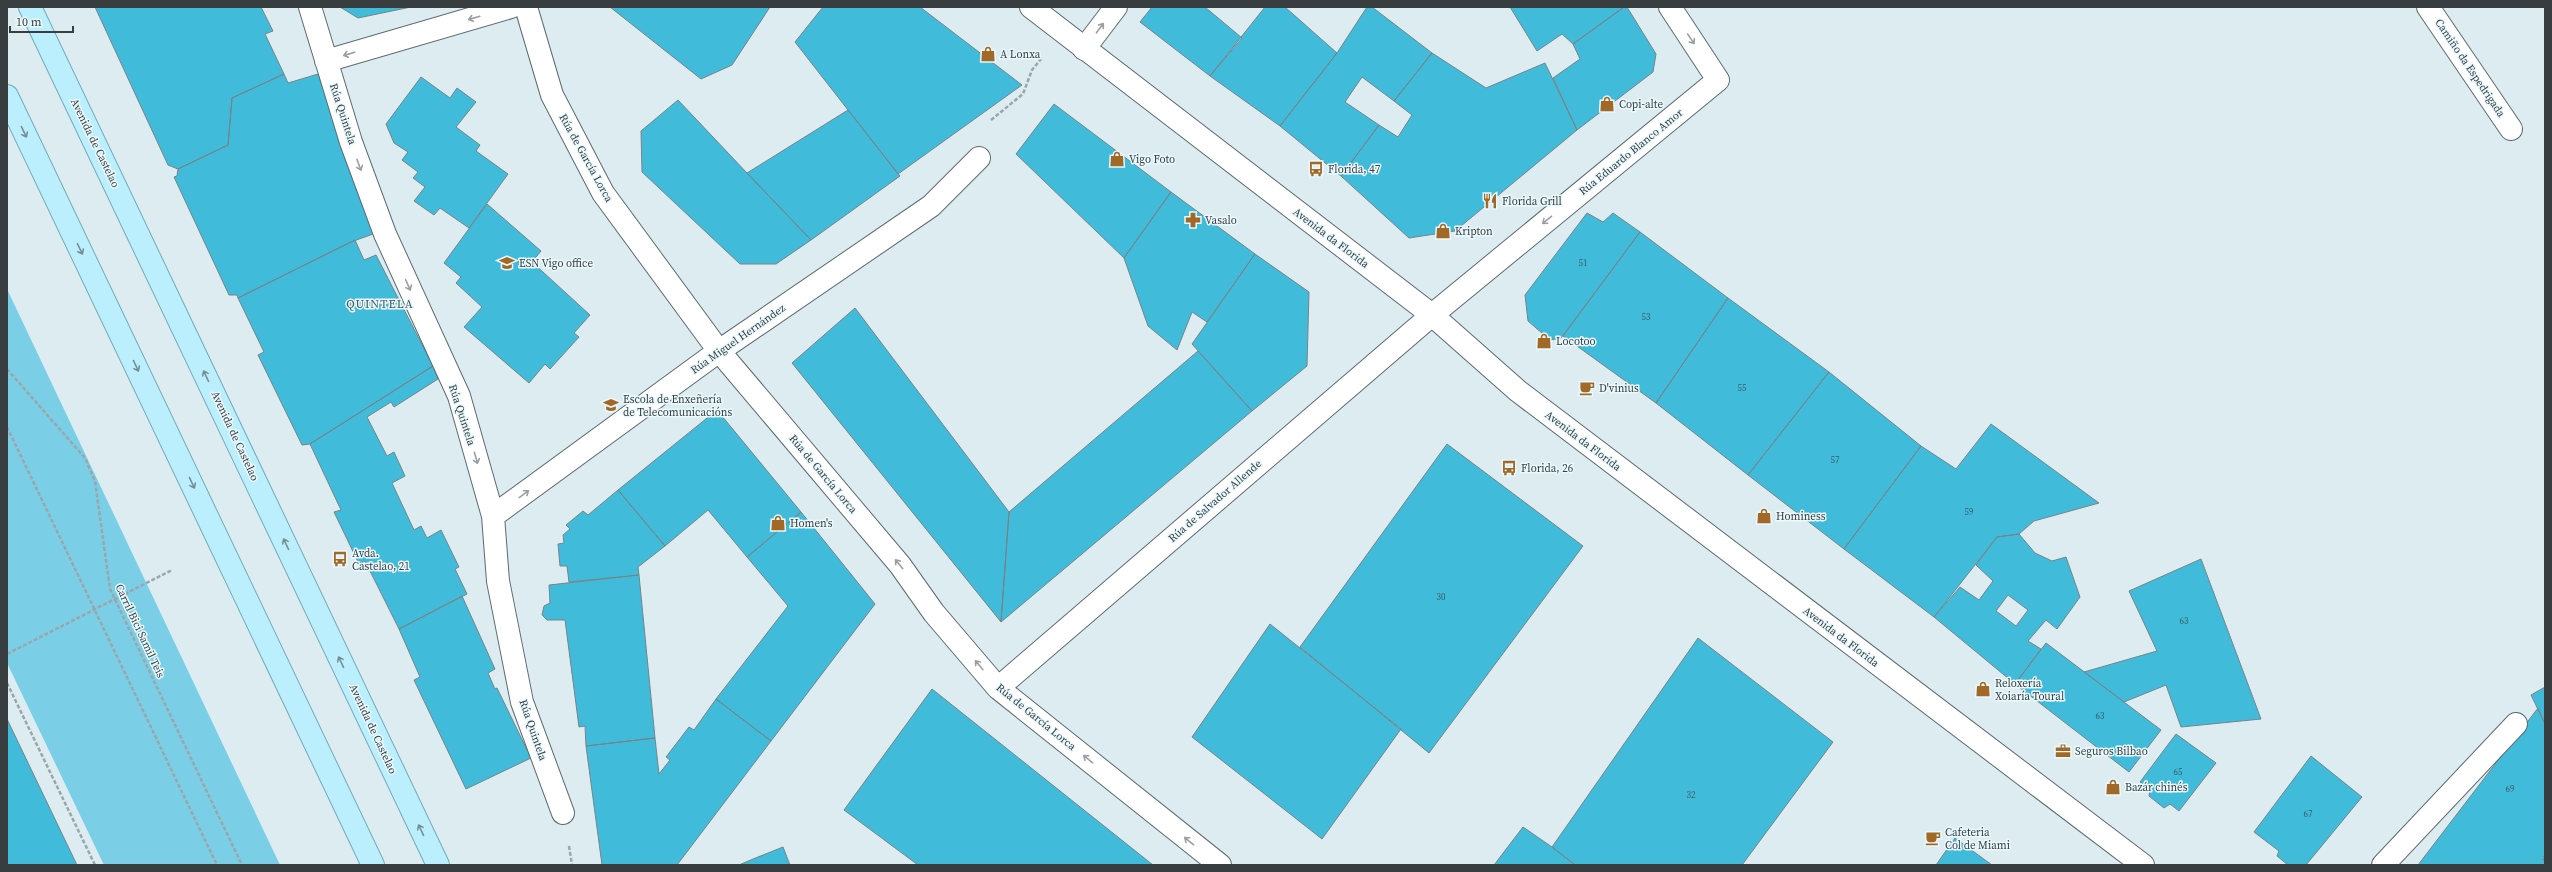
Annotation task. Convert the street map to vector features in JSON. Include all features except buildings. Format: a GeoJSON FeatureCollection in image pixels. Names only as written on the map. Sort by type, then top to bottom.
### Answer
{"type":"FeatureCollection","features":[{"type":"Feature","properties":{"kind":"main road","name":"Avenida de Castelao"},"geometry":{"type":"LineString","coordinates":[[30,7],[438,865]]}},
{"type":"Feature","properties":{"kind":"main road"},"geometry":{"type":"LineString","coordinates":[[7,96],[373,865]]}},
{"type":"Feature","properties":{"kind":"street","name":"Rúa Quintela"},"geometry":{"type":"LineString","coordinates":[[310,7],[351,142],[385,234],[458,396],[493,516],[498,581],[522,702],[563,813]]}},
{"type":"Feature","properties":{"kind":"street"},"geometry":{"type":"LineString","coordinates":[[326,60],[511,7]]}},
{"type":"Feature","properties":{"kind":"street","name":"Rúa de García Lorca"},"geometry":{"type":"LineString","coordinates":[[526,7],[552,95],[603,193],[719,351],[900,565],[934,613],[998,688],[1220,865]]}},
{"type":"Feature","properties":{"kind":"street","name":"Avenida da Florida"},"geometry":{"type":"LineString","coordinates":[[1031,7],[1432,315],[1518,392],[2143,865]]}},
{"type":"Feature","properties":{"kind":"street"},"geometry":{"type":"LineString","coordinates":[[1084,49],[1116,7]]}},
{"type":"Feature","properties":{"kind":"street","name":"Rúa Eduardo Blanco Amor"},"geometry":{"type":"LineString","coordinates":[[1432,315],[1718,80],[1670,7]]}},
{"type":"Feature","properties":{"kind":"street","name":"Camiño da Espedrigada"},"geometry":{"type":"LineString","coordinates":[[2428,7],[2511,128]]}},
{"type":"Feature","properties":{"kind":"street","name":"Rúa Miguel Hernández"},"geometry":{"type":"LineString","coordinates":[[493,516],[719,351],[931,206],[979,158]]}},
{"type":"Feature","properties":{"kind":"street","name":"Rúa de Salvador Allende"},"geometry":{"type":"LineString","coordinates":[[998,688],[1432,315]]}},
{"type":"Feature","properties":{"kind":"street"},"geometry":{"type":"LineString","coordinates":[[2383,865],[2516,724]]}},
{"type":"Feature","properties":{"kind":"path"},"geometry":{"type":"LineString","coordinates":[[991,120],[1023,94],[1032,70],[1063,32]]}},
{"type":"Feature","properties":{"kind":"path","name":"Carril Bici Samil Teis"},"geometry":{"type":"LineString","coordinates":[[7,369],[85,458],[95,481],[110,589],[114,600],[242,865]]}},
{"type":"Feature","properties":{"kind":"path"},"geometry":{"type":"LineString","coordinates":[[7,427],[96,609],[217,865]]}},
{"type":"Feature","properties":{"kind":"path"},"geometry":{"type":"LineString","coordinates":[[7,654],[172,570]]}},
{"type":"Feature","properties":{"kind":"path"},"geometry":{"type":"LineString","coordinates":[[7,683],[95,865]]}},
{"type":"Feature","properties":{"kind":"shaded area"},"geometry":{"type":"Polygon","coordinates":[[[7,289],[280,865],[104,865],[7,663],[7,289]]]}},
{"type":"Feature","properties":{"kind":"place","name":"A Lonxa"},"geometry":{"type":"Point","coordinates":[988,54]}},
{"type":"Feature","properties":{"kind":"place","name":"Copi-alte"},"geometry":{"type":"Point","coordinates":[1607,104]}},
{"type":"Feature","properties":{"kind":"place","name":"Vigo Foto"},"geometry":{"type":"Point","coordinates":[1117,159]}},
{"type":"Feature","properties":{"kind":"place","name":"Florida, 47"},"geometry":{"type":"Point","coordinates":[1316,169]}},
{"type":"Feature","properties":{"kind":"place","name":"Florida Grill"},"geometry":{"type":"Point","coordinates":[1490,201]}},
{"type":"Feature","properties":{"kind":"place","name":"Vasalo"},"geometry":{"type":"Point","coordinates":[1193,220]}},
{"type":"Feature","properties":{"kind":"place","name":"Kripton"},"geometry":{"type":"Point","coordinates":[1443,231]}},
{"type":"Feature","properties":{"kind":"place","name":"ESN Vigo office"},"geometry":{"type":"Point","coordinates":[507,263]}},
{"type":"Feature","properties":{"kind":"place","name":"Locotoo"},"geometry":{"type":"Point","coordinates":[1544,341]}},
{"type":"Feature","properties":{"kind":"place","name":"D'vinius"},"geometry":{"type":"Point","coordinates":[1587,388]}},
{"type":"Feature","properties":{"kind":"place","name":"Escola de Enxeñería de Telecomunicacións"},"geometry":{"type":"Point","coordinates":[611,405]}},
{"type":"Feature","properties":{"kind":"place","name":"Florida, 26"},"geometry":{"type":"Point","coordinates":[1509,468]}},
{"type":"Feature","properties":{"kind":"place","name":"Hominess"},"geometry":{"type":"Point","coordinates":[1764,516]}},
{"type":"Feature","properties":{"kind":"place","name":"Homen's"},"geometry":{"type":"Point","coordinates":[778,523]}},
{"type":"Feature","properties":{"kind":"place","name":"Avda. Castelao, 21"},"geometry":{"type":"Point","coordinates":[340,559]}},
{"type":"Feature","properties":{"kind":"place","name":"Reloxería Xoiaría Toural"},"geometry":{"type":"Point","coordinates":[1983,689]}},
{"type":"Feature","properties":{"kind":"place","name":"Seguros Bilbao"},"geometry":{"type":"Point","coordinates":[2063,751]}},
{"type":"Feature","properties":{"kind":"place","name":"Bazár chinés"},"geometry":{"type":"Point","coordinates":[2113,787]}},
{"type":"Feature","properties":{"kind":"place","name":"Cafeteria Col de Miami"},"geometry":{"type":"Point","coordinates":[1933,838]}},
{"type":"Feature","properties":{"kind":"district","name":"QUINTELA"},"geometry":{"type":"Point","coordinates":[380,304]}}]}
